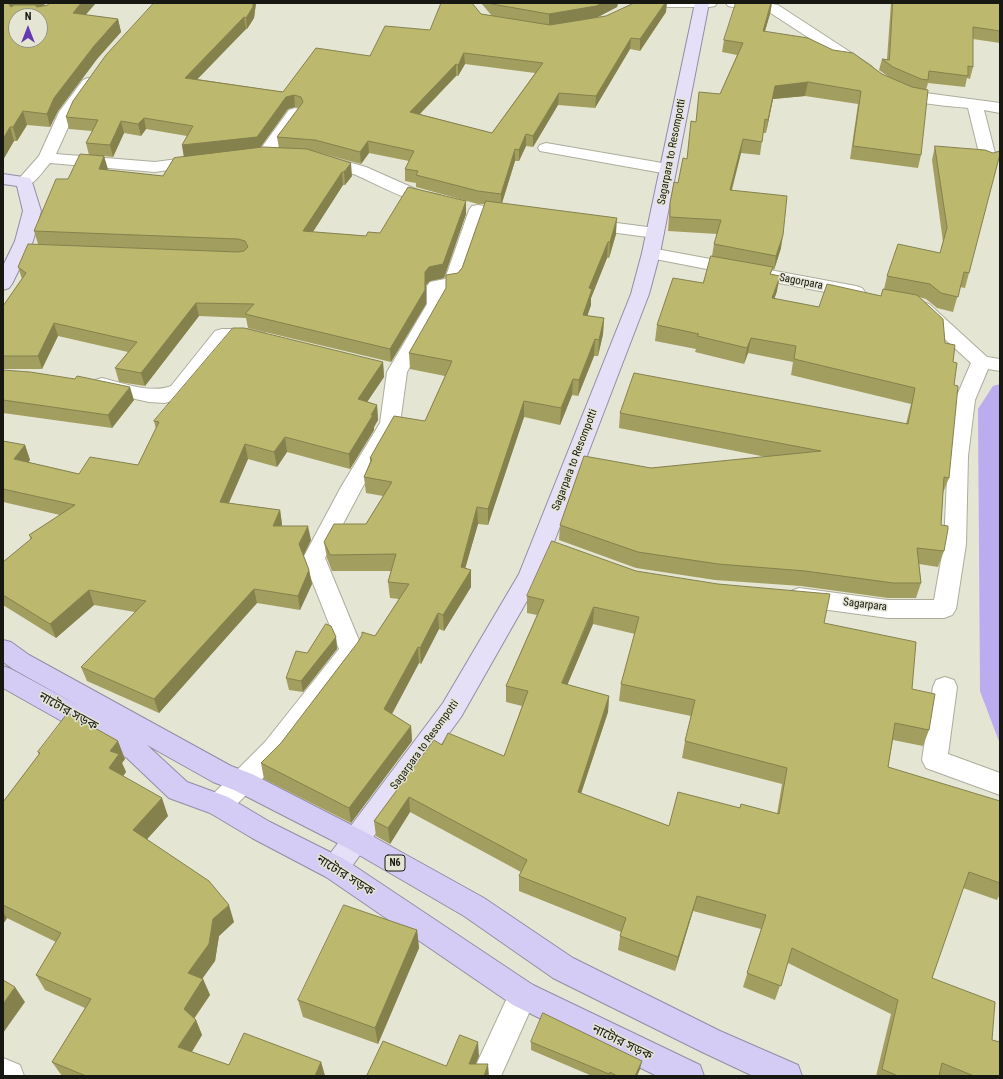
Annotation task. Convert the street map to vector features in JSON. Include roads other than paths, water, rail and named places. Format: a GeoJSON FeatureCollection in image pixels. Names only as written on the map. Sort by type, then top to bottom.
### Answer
{"type":"FeatureCollection","features":[{"type":"Feature","properties":{"kind":"highway","name":"N6"},"geometry":{"type":"LineString","coordinates":[[3,648],[21,662],[222,774],[243,782],[356,840],[474,907],[563,968],[710,1041],[787,1076]]}},
{"type":"Feature","properties":{"kind":"highway","name":"নাটোর সড়ক"},"geometry":{"type":"LineString","coordinates":[[3,676],[136,750],[178,790],[219,805],[261,830],[335,868],[523,995],[688,1076]]}},
{"type":"Feature","properties":{"kind":"main road","name":"Sagarpara to Resompotti"},"geometry":{"type":"LineString","coordinates":[[335,868],[452,710],[530,576],[640,294],[653,243],[702,3]]}},
{"type":"Feature","properties":{"kind":"main road"},"geometry":{"type":"LineString","coordinates":[[3,179],[24,182],[32,211],[28,250],[3,284]]}},
{"type":"Feature","properties":{"kind":"street"},"geometry":{"type":"LineString","coordinates":[[624,11],[630,8],[666,3],[710,3]]}},
{"type":"Feature","properties":{"kind":"street"},"geometry":{"type":"LineString","coordinates":[[733,3],[773,8],[854,60],[882,81],[914,96],[1000,108]]}},
{"type":"Feature","properties":{"kind":"street"},"geometry":{"type":"LineString","coordinates":[[24,182],[46,158],[67,112],[98,69]]}},
{"type":"Feature","properties":{"kind":"street"},"geometry":{"type":"LineString","coordinates":[[975,105],[989,161]]}},
{"type":"Feature","properties":{"kind":"street"},"geometry":{"type":"LineString","coordinates":[[287,155],[257,155],[295,113]]}},
{"type":"Feature","properties":{"kind":"street"},"geometry":{"type":"LineString","coordinates":[[546,148],[668,169]]}},
{"type":"Feature","properties":{"kind":"street"},"geometry":{"type":"LineString","coordinates":[[219,805],[274,750],[350,650],[314,558],[352,487],[390,423],[390,370],[436,304],[436,286],[452,284],[471,208],[415,195],[360,171],[310,156]]}},
{"type":"Feature","properties":{"kind":"street"},"geometry":{"type":"LineString","coordinates":[[46,158],[155,167],[218,159]]}},
{"type":"Feature","properties":{"kind":"street","name":"Sagorpara"},"geometry":{"type":"LineString","coordinates":[[570,222],[873,296]]}},
{"type":"Feature","properties":{"kind":"street"},"geometry":{"type":"LineString","coordinates":[[904,301],[919,304],[990,363]]}},
{"type":"Feature","properties":{"kind":"street"},"geometry":{"type":"LineString","coordinates":[[82,381],[149,395],[165,396],[178,391],[222,335],[247,334],[277,342]]}},
{"type":"Feature","properties":{"kind":"street","name":"Sagarpara"},"geometry":{"type":"LineString","coordinates":[[778,595],[888,609],[944,609],[955,544],[958,456],[965,400],[990,363]]}},
{"type":"Feature","properties":{"kind":"street"},"geometry":{"type":"LineString","coordinates":[[542,544],[563,552]]}},
{"type":"Feature","properties":{"kind":"street"},"geometry":{"type":"LineString","coordinates":[[944,687],[935,760],[1000,784]]}},
{"type":"Feature","properties":{"kind":"street"},"geometry":{"type":"LineString","coordinates":[[486,1076],[523,995]]}},
{"type":"Feature","properties":{"kind":"street"},"geometry":{"type":"LineString","coordinates":[[3,1073],[9,1076]]}}]}
